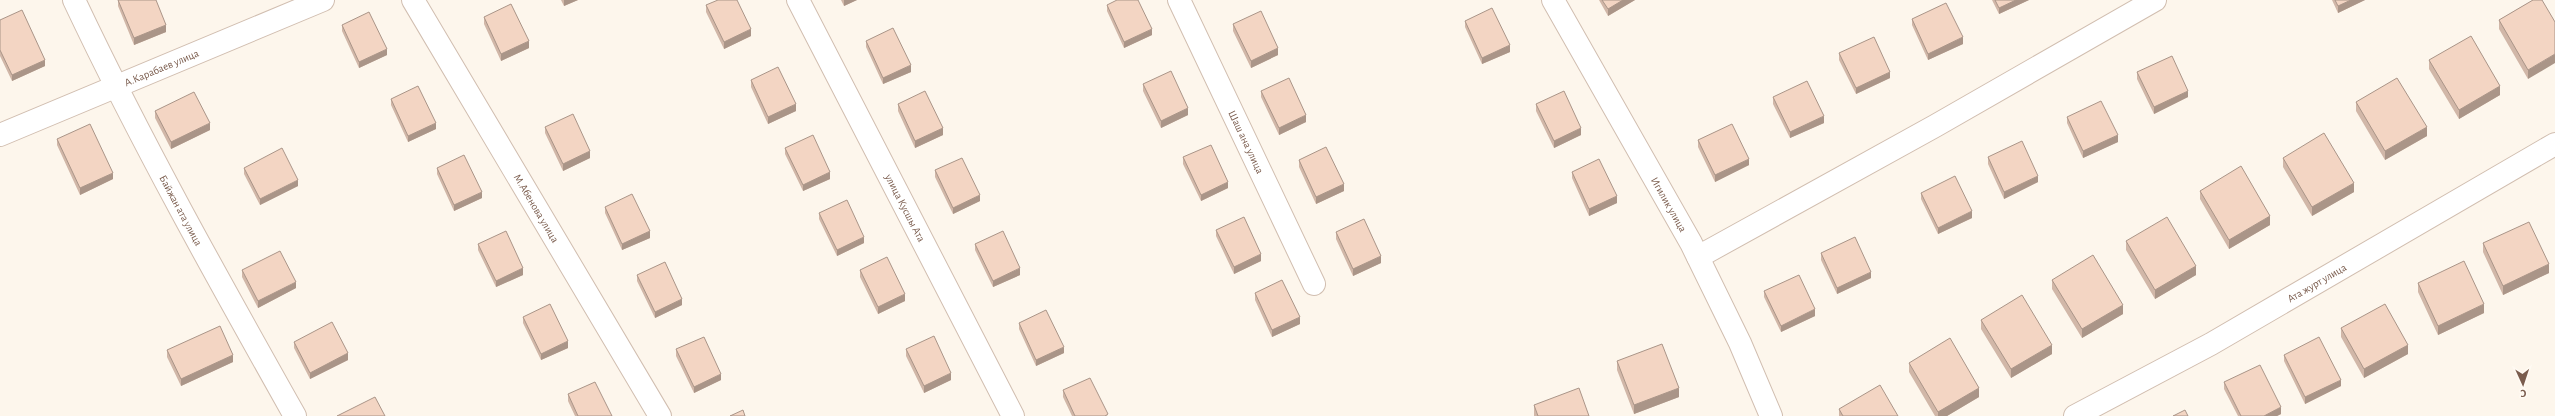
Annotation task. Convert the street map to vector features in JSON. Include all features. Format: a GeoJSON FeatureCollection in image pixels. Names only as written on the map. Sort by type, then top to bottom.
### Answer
{"type":"FeatureCollection","features":[{"type":"Feature","properties":{"kind":"street","name":"Байжан ата улица"},"geometry":{"type":"LineString","coordinates":[[74,0],[116,88],[223,289],[295,416]]}},
{"type":"Feature","properties":{"kind":"street","name":"А.Карабаев улица"},"geometry":{"type":"LineString","coordinates":[[0,136],[323,0]]}},
{"type":"Feature","properties":{"kind":"street","name":"М.Абенова улица"},"geometry":{"type":"LineString","coordinates":[[414,0],[660,416]]}},
{"type":"Feature","properties":{"kind":"street","name":"улица Кусшы Ата"},"geometry":{"type":"LineString","coordinates":[[798,0],[1013,416]]}},
{"type":"Feature","properties":{"kind":"street","name":"Шаш ана улица"},"geometry":{"type":"LineString","coordinates":[[1179,0],[1314,284]]}},
{"type":"Feature","properties":{"kind":"street","name":"Игилик улица"},"geometry":{"type":"LineString","coordinates":[[1553,0],[1698,257],[1740,343],[1771,416]]}},
{"type":"Feature","properties":{"kind":"street"},"geometry":{"type":"LineString","coordinates":[[1698,257],[1935,126],[2155,0]]}},
{"type":"Feature","properties":{"kind":"street","name":"Ата журт улица"},"geometry":{"type":"LineString","coordinates":[[2075,416],[2211,344],[2555,144]]}},
{"type":"Feature","properties":{"kind":"building"},"geometry":{"type":"Polygon","coordinates":[[[118,0],[156,0],[166,25],[134,38],[118,0]]]}},
{"type":"Feature","properties":{"kind":"building"},"geometry":{"type":"Polygon","coordinates":[[[718,0],[737,0],[751,29],[724,42],[706,5],[718,0]]]}},
{"type":"Feature","properties":{"kind":"building"},"geometry":{"type":"Polygon","coordinates":[[[1117,0],[1138,0],[1152,29],[1124,42],[1107,5],[1117,0]]]}},
{"type":"Feature","properties":{"kind":"building"},"geometry":{"type":"Polygon","coordinates":[[[1602,0],[1623,0],[1608,9],[1602,0]]]}},
{"type":"Feature","properties":{"kind":"building"},"geometry":{"type":"Polygon","coordinates":[[[1995,0],[2016,0],[1999,8],[1995,0]]]}},
{"type":"Feature","properties":{"kind":"building"},"geometry":{"type":"Polygon","coordinates":[[[2335,0],[2351,0],[2338,6],[2335,0]]]}},
{"type":"Feature","properties":{"kind":"building"},"geometry":{"type":"Polygon","coordinates":[[[2533,0],[2542,0],[2555,22],[2555,54],[2528,70],[2499,20],[2533,0]]]}},
{"type":"Feature","properties":{"kind":"building"},"geometry":{"type":"Polygon","coordinates":[[[1946,3],[1963,37],[1928,54],[1912,19],[1946,3]]]}},
{"type":"Feature","properties":{"kind":"building"},"geometry":{"type":"Polygon","coordinates":[[[511,4],[529,41],[501,54],[484,17],[511,4]]]}},
{"type":"Feature","properties":{"kind":"building"},"geometry":{"type":"Polygon","coordinates":[[[1492,8],[1510,45],[1482,58],[1465,21],[1492,8]]]}},
{"type":"Feature","properties":{"kind":"building"},"geometry":{"type":"Polygon","coordinates":[[[22,10],[45,60],[12,75],[0,50],[0,20],[22,10]]]}},
{"type":"Feature","properties":{"kind":"building"},"geometry":{"type":"Polygon","coordinates":[[[1261,11],[1278,48],[1251,61],[1233,24],[1261,11]]]}},
{"type":"Feature","properties":{"kind":"building"},"geometry":{"type":"Polygon","coordinates":[[[369,12],[387,49],[359,62],[342,25],[369,12]]]}},
{"type":"Feature","properties":{"kind":"building"},"geometry":{"type":"Polygon","coordinates":[[[893,28],[911,65],[883,78],[866,41],[893,28]]]}},
{"type":"Feature","properties":{"kind":"building"},"geometry":{"type":"Polygon","coordinates":[[[2471,36],[2500,86],[2459,110],[2429,60],[2471,36]]]}},
{"type":"Feature","properties":{"kind":"building"},"geometry":{"type":"Polygon","coordinates":[[[1874,37],[1890,72],[1856,88],[1839,53],[1874,37]]]}},
{"type":"Feature","properties":{"kind":"building"},"geometry":{"type":"Polygon","coordinates":[[[2172,56],[2188,91],[2154,107],[2137,72],[2172,56]]]}},
{"type":"Feature","properties":{"kind":"building"},"geometry":{"type":"Polygon","coordinates":[[[778,67],[796,104],[768,117],[751,80],[778,67]]]}},
{"type":"Feature","properties":{"kind":"building"},"geometry":{"type":"Polygon","coordinates":[[[1171,71],[1188,108],[1161,121],[1143,84],[1171,71]]]}},
{"type":"Feature","properties":{"kind":"building"},"geometry":{"type":"Polygon","coordinates":[[[1289,78],[1306,115],[1279,128],[1261,91],[1289,78]]]}},
{"type":"Feature","properties":{"kind":"building"},"geometry":{"type":"Polygon","coordinates":[[[2397,78],[2427,127],[2385,151],[2356,102],[2397,78]]]}},
{"type":"Feature","properties":{"kind":"building"},"geometry":{"type":"Polygon","coordinates":[[[1807,81],[1824,116],[1790,132],[1773,97],[1807,81]]]}},
{"type":"Feature","properties":{"kind":"building"},"geometry":{"type":"Polygon","coordinates":[[[418,86],[436,123],[408,136],[391,99],[418,86]]]}},
{"type":"Feature","properties":{"kind":"building"},"geometry":{"type":"Polygon","coordinates":[[[925,91],[943,128],[915,141],[898,104],[925,91]]]}},
{"type":"Feature","properties":{"kind":"building"},"geometry":{"type":"Polygon","coordinates":[[[1564,91],[1581,128],[1554,141],[1536,104],[1564,91]]]}},
{"type":"Feature","properties":{"kind":"building"},"geometry":{"type":"Polygon","coordinates":[[[194,92],[210,123],[171,142],[155,111],[194,92]]]}},
{"type":"Feature","properties":{"kind":"building"},"geometry":{"type":"Polygon","coordinates":[[[2101,101],[2118,135],[2083,151],[2067,117],[2101,101]]]}},
{"type":"Feature","properties":{"kind":"building"},"geometry":{"type":"Polygon","coordinates":[[[573,114],[590,151],[563,164],[545,127],[573,114]]]}},
{"type":"Feature","properties":{"kind":"building"},"geometry":{"type":"Polygon","coordinates":[[[90,124],[113,173],[80,188],[57,139],[90,124]]]}},
{"type":"Feature","properties":{"kind":"building"},"geometry":{"type":"Polygon","coordinates":[[[1732,124],[1749,159],[1715,175],[1698,140],[1732,124]]]}},
{"type":"Feature","properties":{"kind":"building"},"geometry":{"type":"Polygon","coordinates":[[[2324,133],[2354,183],[2312,207],[2283,158],[2324,133]]]}},
{"type":"Feature","properties":{"kind":"building"},"geometry":{"type":"Polygon","coordinates":[[[813,135],[830,172],[803,185],[785,148],[813,135]]]}},
{"type":"Feature","properties":{"kind":"building"},"geometry":{"type":"Polygon","coordinates":[[[2022,141],[2038,176],[2004,192],[1988,157],[2022,141]]]}},
{"type":"Feature","properties":{"kind":"building"},"geometry":{"type":"Polygon","coordinates":[[[1211,145],[1228,182],[1201,195],[1183,157],[1211,145]]]}},
{"type":"Feature","properties":{"kind":"building"},"geometry":{"type":"Polygon","coordinates":[[[1326,147],[1344,184],[1316,197],[1299,160],[1326,147]]]}},
{"type":"Feature","properties":{"kind":"building"},"geometry":{"type":"Polygon","coordinates":[[[282,148],[298,180],[260,199],[244,168],[282,148]]]}},
{"type":"Feature","properties":{"kind":"building"},"geometry":{"type":"Polygon","coordinates":[[[464,155],[482,192],[454,205],[437,168],[464,155]]]}},
{"type":"Feature","properties":{"kind":"building"},"geometry":{"type":"Polygon","coordinates":[[[962,158],[980,195],[953,208],[935,170],[962,158]]]}},
{"type":"Feature","properties":{"kind":"building"},"geometry":{"type":"Polygon","coordinates":[[[1599,159],[1617,196],[1589,209],[1572,172],[1599,159]]]}},
{"type":"Feature","properties":{"kind":"building"},"geometry":{"type":"Polygon","coordinates":[[[2241,166],[2270,216],[2229,240],[2200,191],[2241,166]]]}},
{"type":"Feature","properties":{"kind":"building"},"geometry":{"type":"Polygon","coordinates":[[[1955,176],[1972,211],[1938,228],[1921,193],[1955,176]]]}},
{"type":"Feature","properties":{"kind":"building"},"geometry":{"type":"Polygon","coordinates":[[[632,194],[650,231],[622,244],[605,207],[632,194]]]}},
{"type":"Feature","properties":{"kind":"building"},"geometry":{"type":"Polygon","coordinates":[[[847,200],[864,237],[837,250],[819,213],[847,200]]]}},
{"type":"Feature","properties":{"kind":"building"},"geometry":{"type":"Polygon","coordinates":[[[1244,217],[1261,254],[1234,267],[1216,230],[1244,217]]]}},
{"type":"Feature","properties":{"kind":"building"},"geometry":{"type":"Polygon","coordinates":[[[2167,217],[2196,266],[2155,290],[2126,241],[2167,217]]]}},
{"type":"Feature","properties":{"kind":"building"},"geometry":{"type":"Polygon","coordinates":[[[1364,219],[1381,256],[1353,269],[1336,232],[1364,219]]]}},
{"type":"Feature","properties":{"kind":"building"},"geometry":{"type":"Polygon","coordinates":[[[2529,222],[2549,264],[2503,286],[2483,243],[2529,222]]]}},
{"type":"Feature","properties":{"kind":"building"},"geometry":{"type":"Polygon","coordinates":[[[506,231],[523,268],[496,281],[478,244],[506,231]]]}},
{"type":"Feature","properties":{"kind":"building"},"geometry":{"type":"Polygon","coordinates":[[[1003,231],[1020,268],[993,281],[975,244],[1003,231]]]}},
{"type":"Feature","properties":{"kind":"building"},"geometry":{"type":"Polygon","coordinates":[[[1855,237],[1871,272],[1837,288],[1821,253],[1855,237]]]}},
{"type":"Feature","properties":{"kind":"building"},"geometry":{"type":"Polygon","coordinates":[[[280,251],[296,282],[258,301],[242,270],[280,251]]]}},
{"type":"Feature","properties":{"kind":"building"},"geometry":{"type":"Polygon","coordinates":[[[2093,255],[2123,305],[2082,329],[2052,280],[2093,255]]]}},
{"type":"Feature","properties":{"kind":"building"},"geometry":{"type":"Polygon","coordinates":[[[887,257],[905,294],[878,307],[860,270],[887,257]]]}},
{"type":"Feature","properties":{"kind":"building"},"geometry":{"type":"Polygon","coordinates":[[[2464,261],[2484,304],[2438,326],[2418,283],[2464,261]]]}},
{"type":"Feature","properties":{"kind":"building"},"geometry":{"type":"Polygon","coordinates":[[[665,262],[682,299],[655,312],[637,275],[665,262]]]}},
{"type":"Feature","properties":{"kind":"building"},"geometry":{"type":"Polygon","coordinates":[[[1799,275],[1815,309],[1781,326],[1764,291],[1799,275]]]}},
{"type":"Feature","properties":{"kind":"building"},"geometry":{"type":"Polygon","coordinates":[[[1282,280],[1300,317],[1272,330],[1255,293],[1282,280]]]}},
{"type":"Feature","properties":{"kind":"building"},"geometry":{"type":"Polygon","coordinates":[[[2022,295],[2052,345],[2011,369],[1981,320],[2022,295]]]}},
{"type":"Feature","properties":{"kind":"building"},"geometry":{"type":"Polygon","coordinates":[[[550,304],[568,341],[541,354],[523,317],[550,304]]]}},
{"type":"Feature","properties":{"kind":"building"},"geometry":{"type":"Polygon","coordinates":[[[2385,304],[2408,345],[2364,369],[2341,328],[2385,304]]]}},
{"type":"Feature","properties":{"kind":"building"},"geometry":{"type":"Polygon","coordinates":[[[1046,310],[1064,347],[1036,360],[1019,323],[1046,310]]]}},
{"type":"Feature","properties":{"kind":"building"},"geometry":{"type":"Polygon","coordinates":[[[332,322],[348,353],[310,373],[294,342],[332,322]]]}},
{"type":"Feature","properties":{"kind":"building"},"geometry":{"type":"Polygon","coordinates":[[[220,326],[233,355],[181,379],[167,350],[220,326]]]}},
{"type":"Feature","properties":{"kind":"building"},"geometry":{"type":"Polygon","coordinates":[[[934,336],[951,373],[924,386],[906,349],[934,336]]]}},
{"type":"Feature","properties":{"kind":"building"},"geometry":{"type":"Polygon","coordinates":[[[704,337],[721,374],[694,387],[676,349],[704,337]]]}},
{"type":"Feature","properties":{"kind":"building"},"geometry":{"type":"Polygon","coordinates":[[[2319,337],[2341,380],[2305,397],[2284,355],[2319,337]]]}},
{"type":"Feature","properties":{"kind":"building"},"geometry":{"type":"Polygon","coordinates":[[[1950,338],[1979,388],[1938,412],[1909,363],[1950,338]]]}},
{"type":"Feature","properties":{"kind":"building"},"geometry":{"type":"Polygon","coordinates":[[[1662,344],[1679,388],[1634,405],[1617,361],[1662,344]]]}},
{"type":"Feature","properties":{"kind":"building"},"geometry":{"type":"Polygon","coordinates":[[[2260,365],[2281,407],[2264,416],[2241,416],[2224,382],[2260,365]]]}},
{"type":"Feature","properties":{"kind":"building"},"geometry":{"type":"Polygon","coordinates":[[[1090,378],[1108,414],[1105,416],[1075,416],[1063,390],[1090,378]]]}},
{"type":"Feature","properties":{"kind":"building"},"geometry":{"type":"Polygon","coordinates":[[[595,382],[612,416],[578,416],[568,394],[595,382]]]}},
{"type":"Feature","properties":{"kind":"building"},"geometry":{"type":"Polygon","coordinates":[[[1880,385],[1898,416],[1843,416],[1839,409],[1880,385]]]}},
{"type":"Feature","properties":{"kind":"building"},"geometry":{"type":"Polygon","coordinates":[[[1579,388],[1589,416],[1538,416],[1534,405],[1579,388]]]}},
{"type":"Feature","properties":{"kind":"building"},"geometry":{"type":"Polygon","coordinates":[[[375,397],[385,416],[337,416],[375,397]]]}},
{"type":"Feature","properties":{"kind":"building"},"geometry":{"type":"Polygon","coordinates":[[[743,410],[745,416],[730,416],[743,410]]]}},
{"type":"Feature","properties":{"kind":"building"},"geometry":{"type":"Polygon","coordinates":[[[2185,410],[2188,416],[2173,416],[2185,410]]]}}]}
